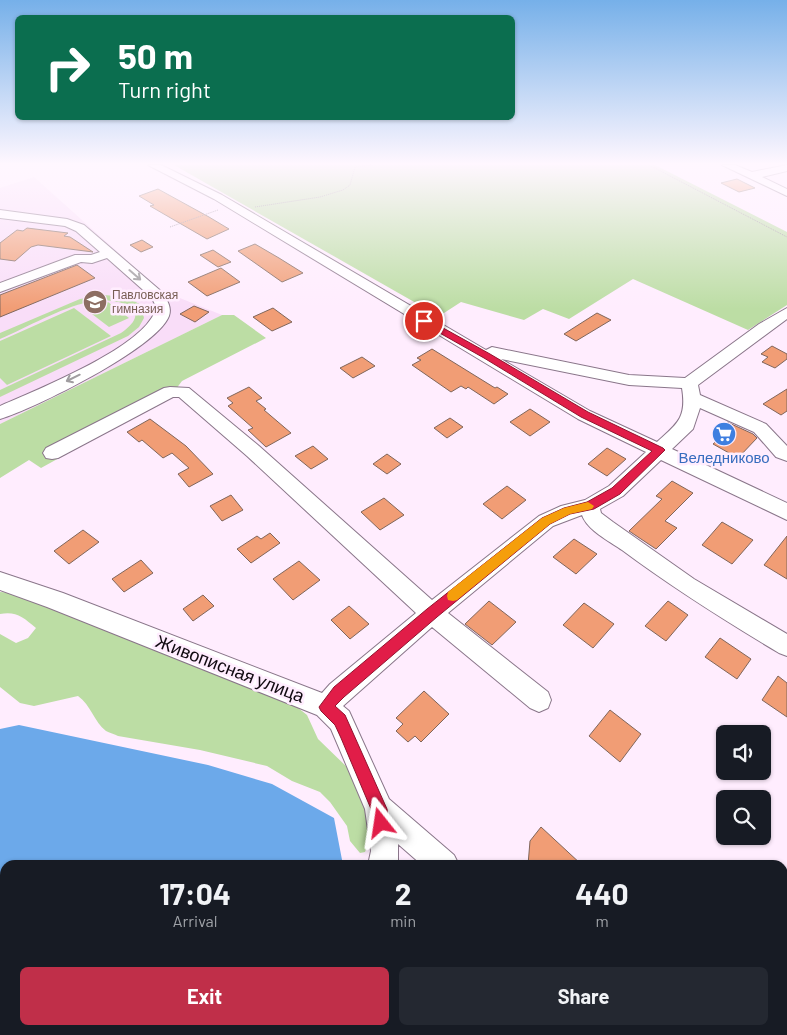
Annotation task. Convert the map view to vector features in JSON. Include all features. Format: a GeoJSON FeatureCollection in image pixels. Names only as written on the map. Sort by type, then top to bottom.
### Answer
{"type":"FeatureCollection","features":[{"type":"Feature","properties":{"kind":"street"},"geometry":{"type":"LineString","coordinates":[[245,213],[442,331],[476,349],[584,415],[787,512]]}},
{"type":"Feature","properties":{"kind":"street"},"geometry":{"type":"LineString","coordinates":[[0,214],[74,225],[157,295],[163,306],[159,321],[140,339],[118,354],[0,413]]}},
{"type":"Feature","properties":{"kind":"street"},"geometry":{"type":"LineString","coordinates":[[0,288],[80,258],[92,259],[109,253]]}},
{"type":"Feature","properties":{"kind":"street"},"geometry":{"type":"LineString","coordinates":[[691,390],[764,327],[787,312]]}},
{"type":"Feature","properties":{"kind":"street"},"geometry":{"type":"LineString","coordinates":[[476,349],[629,380],[658,383],[691,390],[760,428],[787,455]]}},
{"type":"Feature","properties":{"kind":"street"},"geometry":{"type":"LineString","coordinates":[[326,707],[339,692],[432,613],[546,521],[568,511],[590,506],[616,491],[687,424],[692,412],[691,390]]}},
{"type":"Feature","properties":{"kind":"street"},"geometry":{"type":"LineString","coordinates":[[52,453],[170,392],[183,392],[253,451],[432,613],[539,700]]}},
{"type":"Feature","properties":{"kind":"street"},"geometry":{"type":"LineString","coordinates":[[590,506],[592,517],[614,534],[686,585],[787,646]]}},
{"type":"Feature","properties":{"kind":"street","name":"Живописная улица"},"geometry":{"type":"LineString","coordinates":[[0,581],[55,600],[326,707],[340,720],[379,809],[385,851],[384,860]]}},
{"type":"Feature","properties":{"kind":"street"},"geometry":{"type":"LineString","coordinates":[[379,809],[438,860]]}},
{"type":"Feature","properties":{"kind":"path"},"geometry":{"type":"LineString","coordinates":[[170,227],[218,213]]}},
{"type":"Feature","properties":{"kind":"path"},"geometry":{"type":"LineString","coordinates":[[742,213],[787,237]]}},
{"type":"Feature","properties":{"kind":"shaded area","name":"Павловская гимназия"},"geometry":{"type":"Polygon","coordinates":[[[0,213],[74,213],[160,290],[222,315],[0,424],[0,213]]]}},
{"type":"Feature","properties":{"kind":"green space"},"geometry":{"type":"Polygon","coordinates":[[[259,213],[750,213],[787,232],[787,305],[748,330],[633,279],[569,319],[543,309],[524,320],[461,302],[444,313],[430,311],[259,213]]]}},
{"type":"Feature","properties":{"kind":"green space"},"geometry":{"type":"Polygon","coordinates":[[[104,295],[127,297],[141,305],[144,318],[139,327],[128,336],[0,397],[0,390],[121,333],[132,324],[135,316],[134,310],[120,302],[89,302],[44,318],[0,339],[0,333],[80,299],[104,295]]]}},
{"type":"Feature","properties":{"kind":"green space"},"geometry":{"type":"Polygon","coordinates":[[[108,302],[129,318],[109,327],[88,311],[108,302]]]}},
{"type":"Feature","properties":{"kind":"green space"},"geometry":{"type":"Polygon","coordinates":[[[74,308],[111,336],[7,385],[0,378],[0,341],[74,308]]]}},
{"type":"Feature","properties":{"kind":"green space"},"geometry":{"type":"Polygon","coordinates":[[[222,315],[234,315],[266,338],[182,381],[170,397],[41,468],[29,460],[0,478],[0,424],[222,315]]]}},
{"type":"Feature","properties":{"kind":"green space"},"geometry":{"type":"Polygon","coordinates":[[[0,592],[13,593],[34,600],[297,707],[307,715],[318,739],[350,770],[373,829],[365,852],[360,853],[350,841],[347,826],[330,802],[320,792],[292,781],[267,766],[200,750],[118,736],[107,732],[78,696],[34,706],[20,703],[0,687],[0,634],[16,643],[28,638],[36,628],[15,614],[0,614],[0,592]]]}},
{"type":"Feature","properties":{"kind":"water"},"geometry":{"type":"Polygon","coordinates":[[[19,725],[208,765],[272,784],[334,818],[342,860],[0,860],[0,729],[19,725]]]}},
{"type":"Feature","properties":{"kind":"building"},"geometry":{"type":"Polygon","coordinates":[[[163,213],[202,213],[229,229],[207,239],[163,213]]]}},
{"type":"Feature","properties":{"kind":"building"},"geometry":{"type":"Polygon","coordinates":[[[27,228],[68,233],[64,236],[70,237],[93,252],[38,245],[31,247],[15,261],[0,259],[0,243],[17,230],[23,231],[27,228]]]}},
{"type":"Feature","properties":{"kind":"building"},"geometry":{"type":"Polygon","coordinates":[[[142,240],[153,247],[141,252],[130,245],[142,240]]]}},
{"type":"Feature","properties":{"kind":"building"},"geometry":{"type":"Polygon","coordinates":[[[255,244],[303,273],[282,282],[238,251],[255,244]]]}},
{"type":"Feature","properties":{"kind":"building"},"geometry":{"type":"Polygon","coordinates":[[[213,250],[231,262],[218,267],[200,255],[213,250]]]}},
{"type":"Feature","properties":{"kind":"building"},"geometry":{"type":"Polygon","coordinates":[[[77,265],[95,278],[0,317],[0,295],[77,265]]]}},
{"type":"Feature","properties":{"kind":"building"},"geometry":{"type":"Polygon","coordinates":[[[221,268],[240,282],[207,296],[188,282],[221,268]]]}},
{"type":"Feature","properties":{"kind":"building"},"geometry":{"type":"Polygon","coordinates":[[[194,306],[209,312],[195,322],[180,314],[194,306]]]}},
{"type":"Feature","properties":{"kind":"building"},"geometry":{"type":"Polygon","coordinates":[[[273,308],[292,322],[272,331],[253,317],[273,308]]]}},
{"type":"Feature","properties":{"kind":"building"},"geometry":{"type":"Polygon","coordinates":[[[597,313],[611,320],[576,341],[564,334],[597,313]]]}},
{"type":"Feature","properties":{"kind":"building"},"geometry":{"type":"Polygon","coordinates":[[[772,346],[787,354],[787,359],[775,368],[762,362],[768,357],[761,354],[772,346]]]}},
{"type":"Feature","properties":{"kind":"building"},"geometry":{"type":"Polygon","coordinates":[[[432,349],[508,394],[494,404],[468,387],[466,389],[461,386],[451,392],[412,365],[421,360],[417,358],[432,349]]]}},
{"type":"Feature","properties":{"kind":"building"},"geometry":{"type":"Polygon","coordinates":[[[362,357],[375,366],[353,378],[340,368],[362,357]]]}},
{"type":"Feature","properties":{"kind":"building"},"geometry":{"type":"Polygon","coordinates":[[[249,387],[262,398],[256,401],[266,409],[264,410],[291,433],[266,447],[248,430],[253,428],[228,406],[233,403],[227,398],[249,387]]]}},
{"type":"Feature","properties":{"kind":"building"},"geometry":{"type":"Polygon","coordinates":[[[787,389],[787,411],[781,415],[763,404],[787,389]]]}},
{"type":"Feature","properties":{"kind":"building"},"geometry":{"type":"Polygon","coordinates":[[[530,409],[550,422],[530,436],[510,422],[530,409]]]}},
{"type":"Feature","properties":{"kind":"building"},"geometry":{"type":"Polygon","coordinates":[[[450,418],[463,427],[447,438],[434,428],[450,418]]]}},
{"type":"Feature","properties":{"kind":"building"},"geometry":{"type":"Polygon","coordinates":[[[150,419],[186,446],[213,474],[189,487],[178,474],[189,468],[172,453],[163,458],[142,440],[139,442],[127,432],[150,419]]]}},
{"type":"Feature","properties":{"kind":"building"},"geometry":{"type":"Polygon","coordinates":[[[727,422],[753,434],[757,438],[738,458],[713,444],[719,439],[713,436],[727,422]]]}},
{"type":"Feature","properties":{"kind":"building"},"geometry":{"type":"Polygon","coordinates":[[[313,446],[328,459],[311,469],[295,456],[313,446]]]}},
{"type":"Feature","properties":{"kind":"building"},"geometry":{"type":"Polygon","coordinates":[[[607,448],[626,459],[607,476],[588,464],[607,448]]]}},
{"type":"Feature","properties":{"kind":"building"},"geometry":{"type":"Polygon","coordinates":[[[387,454],[401,464],[387,474],[373,464],[387,454]]]}},
{"type":"Feature","properties":{"kind":"building"},"geometry":{"type":"Polygon","coordinates":[[[672,481],[693,493],[665,521],[677,528],[656,549],[629,531],[662,499],[656,496],[672,481]]]}},
{"type":"Feature","properties":{"kind":"building"},"geometry":{"type":"Polygon","coordinates":[[[507,486],[526,500],[502,519],[483,504],[507,486]]]}},
{"type":"Feature","properties":{"kind":"building"},"geometry":{"type":"Polygon","coordinates":[[[231,495],[243,510],[222,521],[210,506],[231,495]]]}},
{"type":"Feature","properties":{"kind":"building"},"geometry":{"type":"Polygon","coordinates":[[[384,498],[404,515],[380,530],[361,512],[384,498]]]}},
{"type":"Feature","properties":{"kind":"building"},"geometry":{"type":"Polygon","coordinates":[[[722,522],[753,540],[732,564],[702,545],[722,522]]]}},
{"type":"Feature","properties":{"kind":"building"},"geometry":{"type":"Polygon","coordinates":[[[83,530],[99,542],[69,564],[54,551],[83,530]]]}},
{"type":"Feature","properties":{"kind":"building"},"geometry":{"type":"Polygon","coordinates":[[[270,533],[280,543],[251,563],[237,549],[257,536],[261,539],[270,533]]]}},
{"type":"Feature","properties":{"kind":"building"},"geometry":{"type":"Polygon","coordinates":[[[787,536],[787,579],[764,565],[787,536]]]}},
{"type":"Feature","properties":{"kind":"building"},"geometry":{"type":"Polygon","coordinates":[[[574,539],[597,554],[576,574],[553,557],[574,539]]]}},
{"type":"Feature","properties":{"kind":"building"},"geometry":{"type":"Polygon","coordinates":[[[141,560],[153,573],[124,592],[112,579],[141,560]]]}},
{"type":"Feature","properties":{"kind":"building"},"geometry":{"type":"Polygon","coordinates":[[[299,561],[320,580],[293,600],[273,579],[299,561]]]}},
{"type":"Feature","properties":{"kind":"building"},"geometry":{"type":"Polygon","coordinates":[[[203,595],[214,606],[193,621],[183,609],[203,595]]]}},
{"type":"Feature","properties":{"kind":"building"},"geometry":{"type":"Polygon","coordinates":[[[489,601],[516,622],[492,645],[465,624],[489,601]]]}},
{"type":"Feature","properties":{"kind":"building"},"geometry":{"type":"Polygon","coordinates":[[[668,601],[688,615],[666,641],[645,626],[668,601]]]}},
{"type":"Feature","properties":{"kind":"building"},"geometry":{"type":"Polygon","coordinates":[[[584,603],[614,624],[593,648],[563,625],[584,603]]]}},
{"type":"Feature","properties":{"kind":"building"},"geometry":{"type":"Polygon","coordinates":[[[349,606],[369,624],[350,639],[331,620],[349,606]]]}},
{"type":"Feature","properties":{"kind":"building"},"geometry":{"type":"Polygon","coordinates":[[[720,638],[751,659],[737,679],[705,657],[720,638]]]}},
{"type":"Feature","properties":{"kind":"building"},"geometry":{"type":"Polygon","coordinates":[[[778,676],[787,683],[787,717],[762,700],[778,676]]]}},
{"type":"Feature","properties":{"kind":"building"},"geometry":{"type":"Polygon","coordinates":[[[424,691],[449,714],[421,742],[415,736],[408,742],[396,731],[403,724],[396,718],[424,691]]]}},
{"type":"Feature","properties":{"kind":"building"},"geometry":{"type":"Polygon","coordinates":[[[610,710],[641,734],[620,762],[589,736],[610,710]]]}},
{"type":"Feature","properties":{"kind":"building"},"geometry":{"type":"Polygon","coordinates":[[[541,827],[577,860],[528,860],[530,841],[541,827]]]}},
{"type":"Feature","properties":{"kind":"slow traffic"},"geometry":{"type":"LineString","coordinates":[[453,596],[546,521],[568,511],[588,506]]}},
{"type":"Feature","properties":{"kind":"place","name":"Павловская гимназия"},"geometry":{"type":"Point","coordinates":[95,302]}},
{"type":"Feature","properties":{"kind":"place","name":"Веледниково"},"geometry":{"type":"Point","coordinates":[724,434]}},
{"type":"Feature","properties":{"kind":"route"},"geometry":{"type":"LineString","coordinates":[[381,823],[379,809],[340,720],[326,707],[339,692],[432,613],[546,521],[568,511],[590,506],[616,491],[660,450],[584,415],[476,349],[424,321]]}}]}
